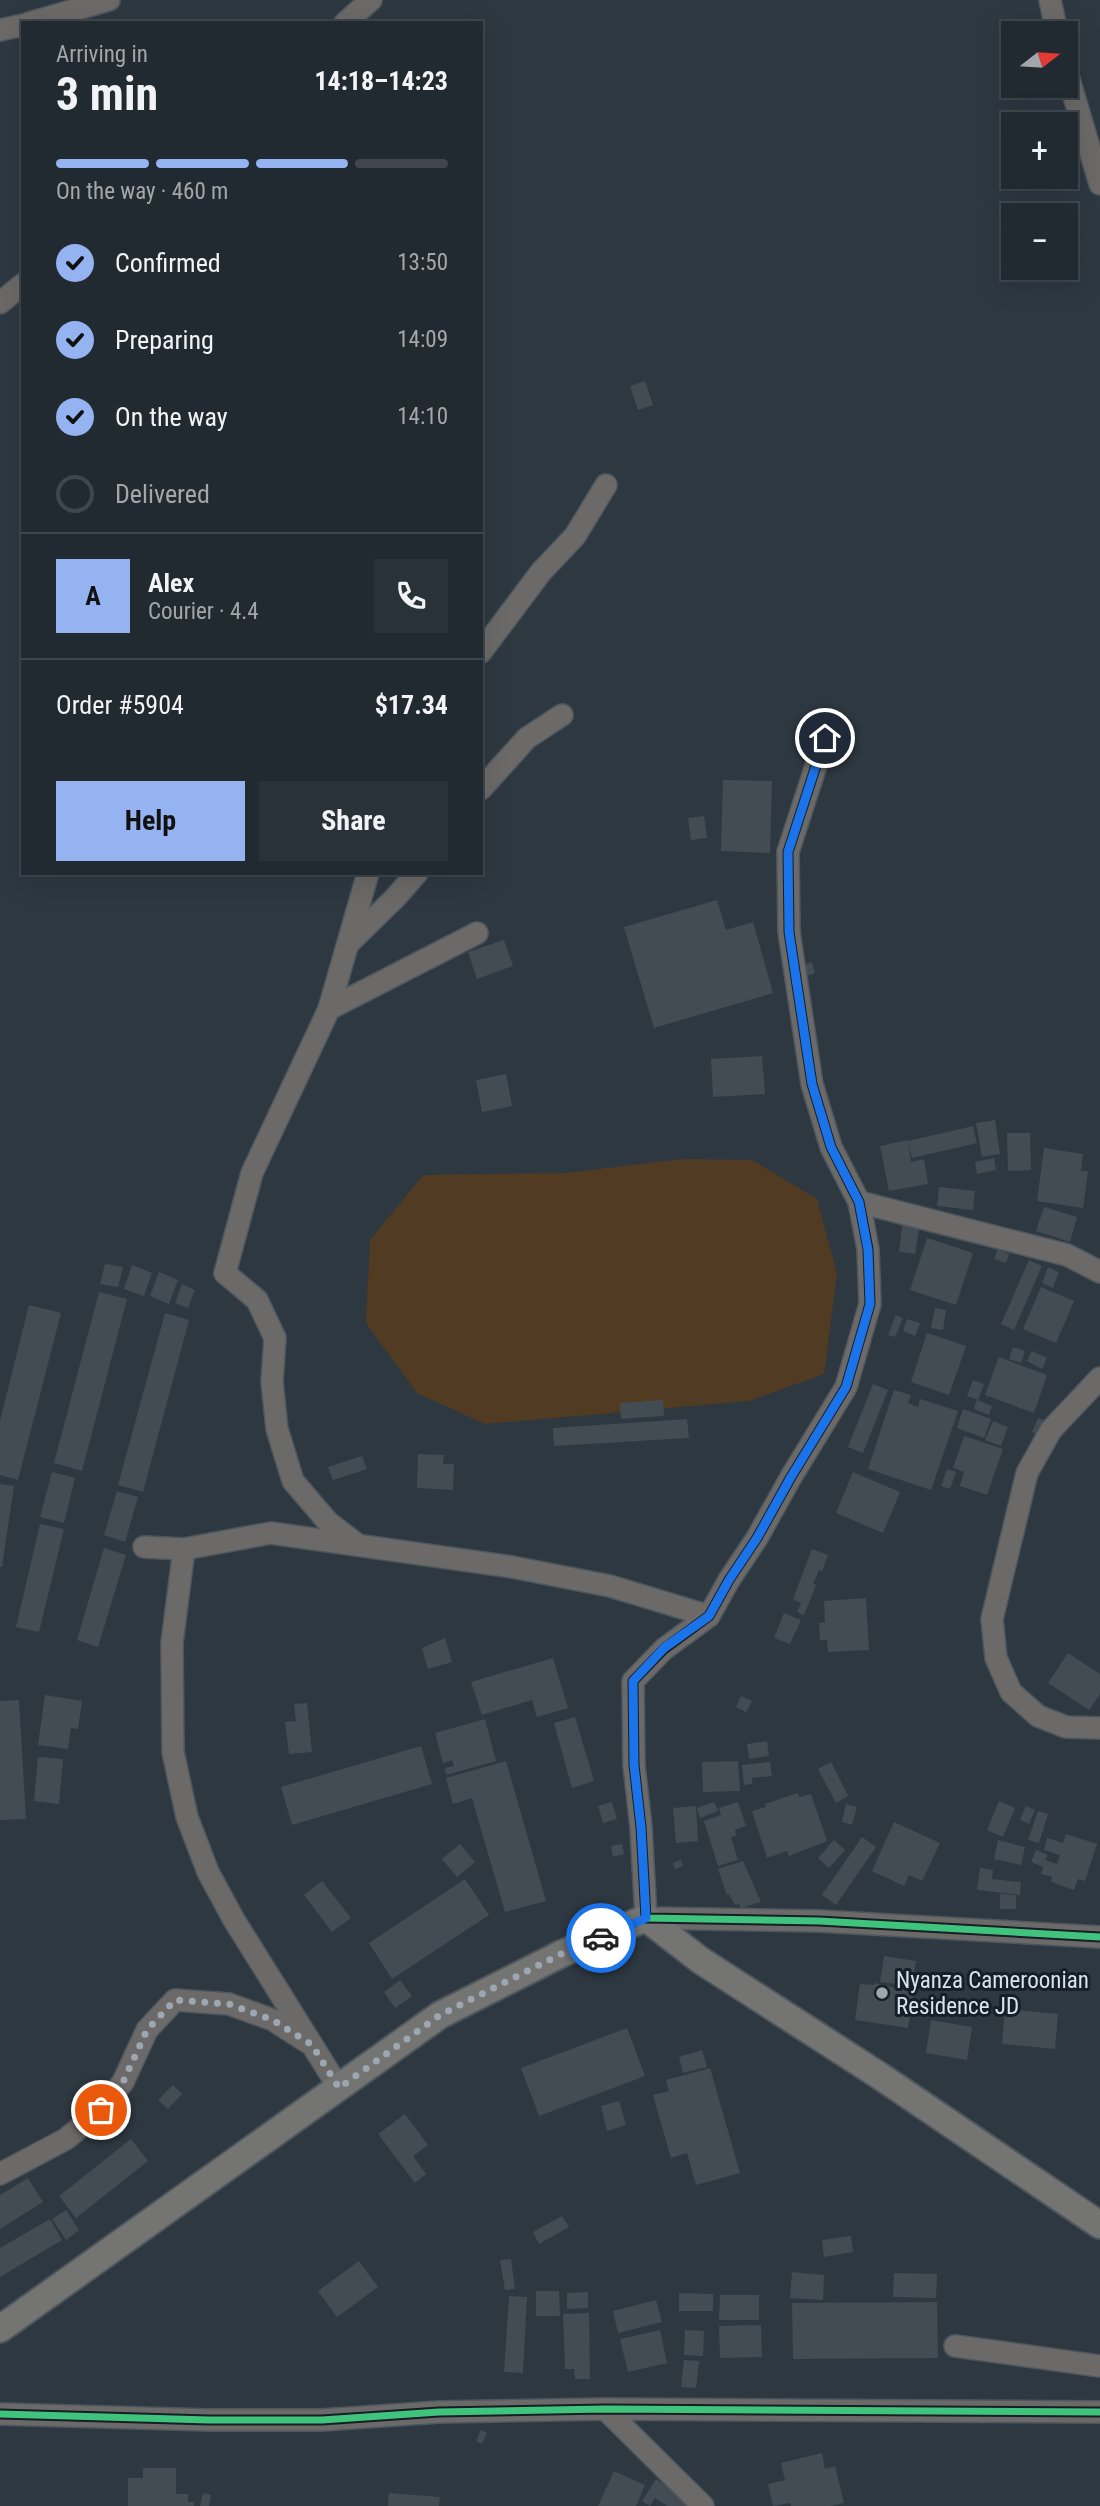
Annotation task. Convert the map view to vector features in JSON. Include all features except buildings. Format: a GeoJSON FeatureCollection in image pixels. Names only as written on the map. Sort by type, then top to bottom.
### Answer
{"type":"FeatureCollection","features":[{"type":"Feature","properties":{"kind":"main road"},"geometry":{"type":"LineString","coordinates":[[0,2329],[440,2015],[561,1954],[646,1918],[700,1960],[880,2076],[1100,2225]]}},
{"type":"Feature","properties":{"kind":"street"},"geometry":{"type":"LineString","coordinates":[[36,21],[109,0]]}},
{"type":"Feature","properties":{"kind":"street"},"geometry":{"type":"LineString","coordinates":[[347,21],[371,0]]}},
{"type":"Feature","properties":{"kind":"street"},"geometry":{"type":"LineString","coordinates":[[1050,0],[1054,21]]}},
{"type":"Feature","properties":{"kind":"street"},"geometry":{"type":"LineString","coordinates":[[0,30],[21,25]]}},
{"type":"Feature","properties":{"kind":"street"},"geometry":{"type":"LineString","coordinates":[[1075,98],[1100,184]]}},
{"type":"Feature","properties":{"kind":"street"},"geometry":{"type":"LineString","coordinates":[[0,303],[21,287]]}},
{"type":"Feature","properties":{"kind":"street"},"geometry":{"type":"LineString","coordinates":[[483,649],[541,572],[575,536],[606,485]]}},
{"type":"Feature","properties":{"kind":"street"},"geometry":{"type":"LineString","coordinates":[[483,787],[527,738],[562,715]]}},
{"type":"Feature","properties":{"kind":"street"},"geometry":{"type":"LineString","coordinates":[[825,738],[788,852],[789,932],[812,1084],[831,1147],[859,1202],[868,1250],[870,1304],[846,1387],[709,1616],[664,1648],[633,1681],[634,1765],[641,1827],[646,1918],[820,1921],[1100,1937]]}},
{"type":"Feature","properties":{"kind":"street"},"geometry":{"type":"LineString","coordinates":[[358,1545],[328,1522],[293,1480],[277,1429],[272,1382],[275,1338],[257,1300],[225,1273],[252,1172],[329,1009],[367,875]]}},
{"type":"Feature","properties":{"kind":"street"},"geometry":{"type":"LineString","coordinates":[[349,944],[415,875]]}},
{"type":"Feature","properties":{"kind":"street"},"geometry":{"type":"LineString","coordinates":[[329,1009],[477,933]]}},
{"type":"Feature","properties":{"kind":"street"},"geometry":{"type":"LineString","coordinates":[[859,1202],[1067,1255],[1100,1272]]}},
{"type":"Feature","properties":{"kind":"street"},"geometry":{"type":"LineString","coordinates":[[1100,1378],[1051,1430],[1027,1473],[992,1619],[996,1658],[1011,1692],[1038,1716],[1066,1727],[1100,1728]]}},
{"type":"Feature","properties":{"kind":"street"},"geometry":{"type":"LineString","coordinates":[[144,1547],[184,1549],[271,1533],[512,1567],[610,1586],[709,1616]]}},
{"type":"Feature","properties":{"kind":"street"},"geometry":{"type":"LineString","coordinates":[[184,1549],[172,1643],[173,1752],[187,1817],[208,1872],[227,1908],[339,2088]]}},
{"type":"Feature","properties":{"kind":"street"},"geometry":{"type":"LineString","coordinates":[[0,2174],[66,2139],[101,2110],[123,2082],[147,2030],[175,2000],[229,2004],[273,2020],[312,2045]]}},
{"type":"Feature","properties":{"kind":"street"},"geometry":{"type":"LineString","coordinates":[[955,2346],[1100,2366]]}},
{"type":"Feature","properties":{"kind":"street"},"geometry":{"type":"LineString","coordinates":[[605,2409],[703,2506]]}},
{"type":"Feature","properties":{"kind":"street"},"geometry":{"type":"LineString","coordinates":[[0,2414],[209,2420],[322,2420],[439,2412],[605,2409],[1100,2412]]}},
{"type":"Feature","properties":{"kind":"shaded area"},"geometry":{"type":"Polygon","coordinates":[[[683,1159],[752,1160],[817,1199],[837,1274],[824,1374],[749,1401],[485,1424],[417,1393],[366,1323],[370,1240],[423,1175],[565,1173],[683,1159]]]}},
{"type":"Feature","properties":{"kind":"cycle path"},"geometry":{"type":"LineString","coordinates":[[825,738],[788,852],[789,932],[812,1084],[831,1147],[859,1202],[868,1249],[870,1304],[846,1387],[709,1616],[664,1649],[633,1681],[634,1765],[641,1827],[646,1918],[819,1921],[1100,1937]]}},
{"type":"Feature","properties":{"kind":"cycle path"},"geometry":{"type":"LineString","coordinates":[[0,2414],[209,2420],[322,2420],[439,2412],[605,2409],[1100,2412]]}},
{"type":"Feature","properties":{"kind":"way so far"},"geometry":{"type":"LineString","coordinates":[[101,2110],[123,2082],[147,2030],[175,2000],[229,2004],[273,2020],[312,2045],[339,2088],[440,2015],[561,1954],[601,1938]]}},
{"type":"Feature","properties":{"kind":"place","name":"Nyanza Cameroonian Residence JD"},"geometry":{"type":"Point","coordinates":[882,1993]}},
{"type":"Feature","properties":{"kind":"route"},"geometry":{"type":"LineString","coordinates":[[601,1938],[646,1918],[641,1827],[634,1765],[633,1681],[664,1648],[709,1616],[846,1387],[870,1304],[868,1250],[859,1202],[831,1147],[812,1084],[789,932],[788,852],[825,738]]}}]}
